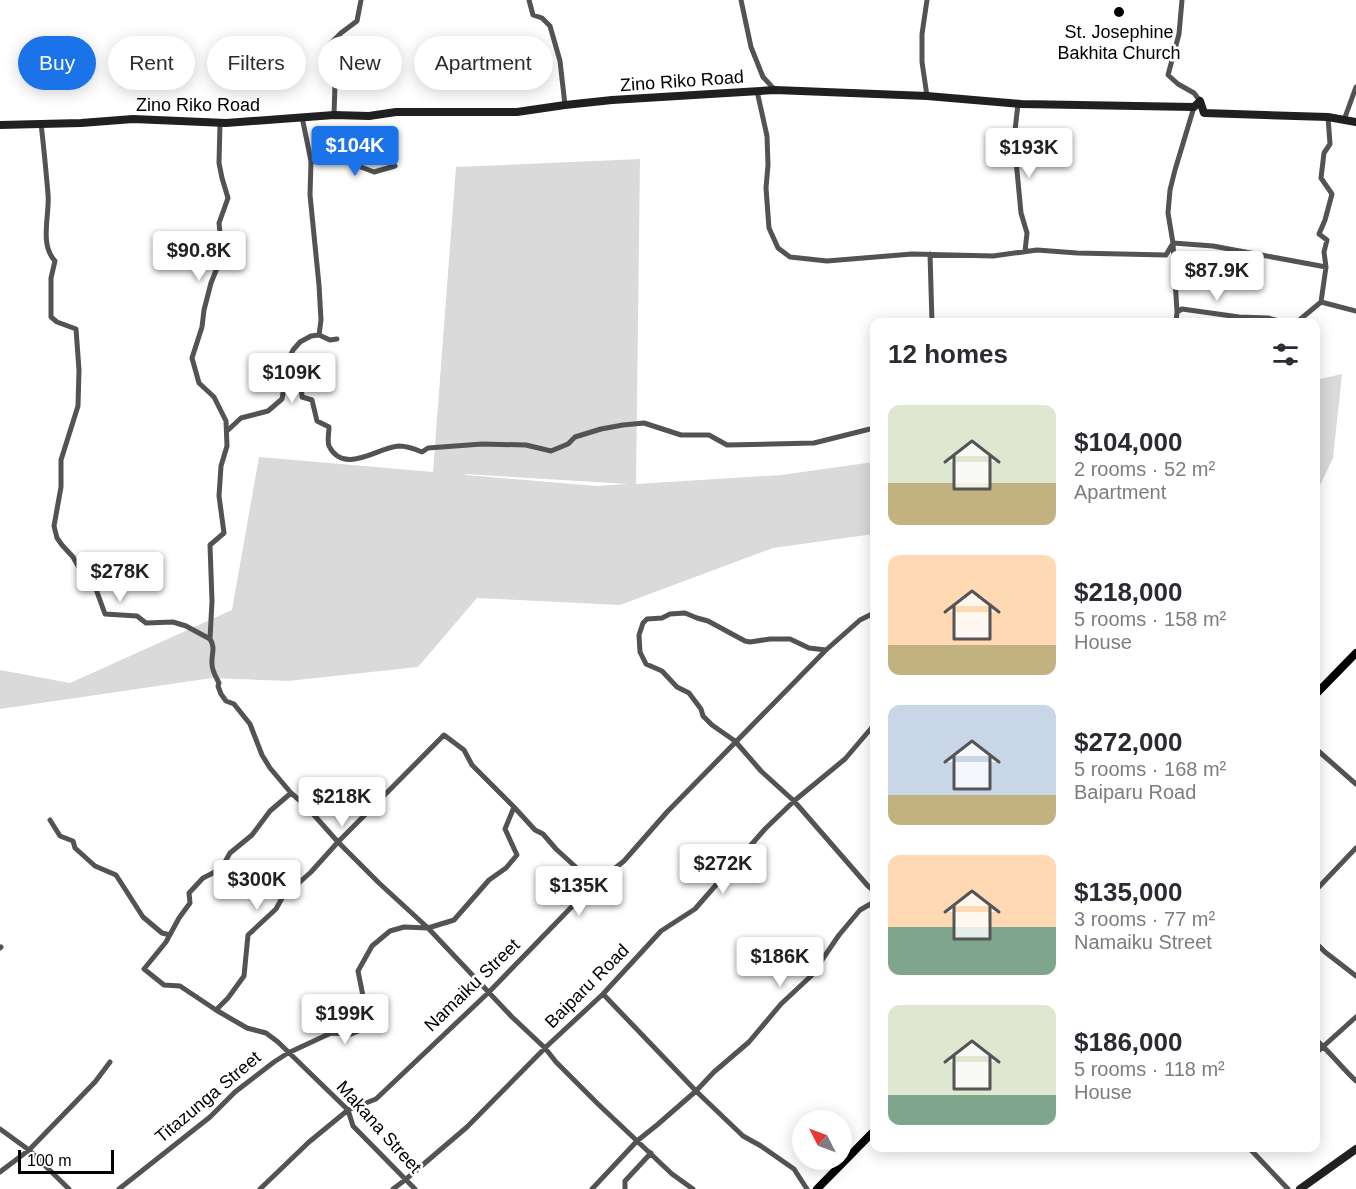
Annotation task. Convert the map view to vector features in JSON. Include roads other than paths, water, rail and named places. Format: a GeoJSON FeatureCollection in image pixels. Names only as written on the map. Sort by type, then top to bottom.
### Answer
{"type":"FeatureCollection","features":[{"type":"Feature","properties":{"kind":"main road"},"geometry":{"type":"LineString","coordinates":[[1320,690],[1356,652]]}},
{"type":"Feature","properties":{"kind":"main road"},"geometry":{"type":"LineString","coordinates":[[817,1189],[870,1135]]}},
{"type":"Feature","properties":{"kind":"street"},"geometry":{"type":"LineString","coordinates":[[334,115],[335,84],[327,47],[357,21],[361,0]]}},
{"type":"Feature","properties":{"kind":"street"},"geometry":{"type":"LineString","coordinates":[[529,0],[533,15],[542,18],[550,26],[560,62],[565,105]]}},
{"type":"Feature","properties":{"kind":"street"},"geometry":{"type":"LineString","coordinates":[[741,0],[751,46],[763,77],[775,90]]}},
{"type":"Feature","properties":{"kind":"street"},"geometry":{"type":"LineString","coordinates":[[927,0],[922,34],[922,62],[927,96]]}},
{"type":"Feature","properties":{"kind":"street"},"geometry":{"type":"LineString","coordinates":[[1176,318],[1173,243],[1168,213],[1170,190],[1197,104],[1194,93],[1168,75],[1179,34],[1182,0]]}},
{"type":"Feature","properties":{"kind":"street"},"geometry":{"type":"LineString","coordinates":[[1344,120],[1356,87]]}},
{"type":"Feature","properties":{"kind":"street","name":"Zino Riko Road"},"geometry":{"type":"LineString","coordinates":[[0,126],[133,119],[220,123],[334,115],[369,116],[396,112],[517,112],[612,100],[775,90],[927,96],[1018,104],[1197,104],[1204,113],[1328,117],[1356,122]]}},
{"type":"Feature","properties":{"kind":"street"},"geometry":{"type":"LineString","coordinates":[[757,91],[766,136],[769,228],[778,248],[790,257],[827,261],[912,254],[993,256],[1037,250],[1167,255],[1173,243]]}},
{"type":"Feature","properties":{"kind":"street"},"geometry":{"type":"LineString","coordinates":[[1018,104],[1014,139],[1021,213],[1027,233],[1025,251]]}},
{"type":"Feature","properties":{"kind":"street"},"geometry":{"type":"LineString","coordinates":[[302,117],[311,160],[310,195],[321,320],[319,335]]}},
{"type":"Feature","properties":{"kind":"street"},"geometry":{"type":"LineString","coordinates":[[1302,318],[1321,302],[1326,267],[1324,252],[1327,240],[1319,234],[1332,194],[1322,178],[1324,153],[1330,144],[1328,117]]}},
{"type":"Feature","properties":{"kind":"street"},"geometry":{"type":"LineString","coordinates":[[210,639],[212,601],[210,545],[224,534],[219,496],[221,466],[227,446],[227,430],[224,415],[214,397],[199,383],[192,358],[202,327],[211,283],[220,258],[219,223],[228,198],[219,163],[220,123]]}},
{"type":"Feature","properties":{"kind":"street"},"geometry":{"type":"LineString","coordinates":[[41,124],[48,197],[46,232],[51,256],[56,261],[51,278],[51,317],[75,329],[80,370],[78,406],[61,460],[61,487],[54,526],[57,538],[81,571],[93,581],[105,614],[137,616],[146,622],[173,622],[210,639],[213,644],[213,672],[219,683],[221,694],[246,718],[266,761],[291,792],[306,805],[338,842],[428,928],[598,1104],[672,1174],[693,1189]]}},
{"type":"Feature","properties":{"kind":"street"},"geometry":{"type":"LineString","coordinates":[[311,160],[348,162],[374,172],[395,166]]}},
{"type":"Feature","properties":{"kind":"street"},"geometry":{"type":"LineString","coordinates":[[1173,243],[1213,246],[1326,267]]}},
{"type":"Feature","properties":{"kind":"street"},"geometry":{"type":"LineString","coordinates":[[930,254],[932,318]]}},
{"type":"Feature","properties":{"kind":"street"},"geometry":{"type":"LineString","coordinates":[[1321,302],[1356,311]]}},
{"type":"Feature","properties":{"kind":"street"},"geometry":{"type":"LineString","coordinates":[[1177,312],[1190,309],[1239,317],[1268,318]]}},
{"type":"Feature","properties":{"kind":"street"},"geometry":{"type":"LineString","coordinates":[[227,430],[241,418],[268,411],[282,399],[289,358],[300,342],[311,336],[319,335],[330,340],[337,339]]}},
{"type":"Feature","properties":{"kind":"street"},"geometry":{"type":"LineString","coordinates":[[287,370],[300,371],[302,397],[312,400],[317,421],[328,427],[328,444],[336,455],[348,459],[363,458],[397,446],[411,447],[422,452],[428,448],[482,444],[526,445],[551,451],[568,444],[575,437],[601,429],[644,423],[681,435],[709,435],[727,445],[814,443],[870,429]]}},
{"type":"Feature","properties":{"kind":"street"},"geometry":{"type":"LineString","coordinates":[[826,650],[809,648],[790,639],[745,641],[708,621],[685,613],[647,619],[639,635],[640,652],[646,664],[662,671],[677,687],[690,693],[703,716],[735,741],[761,771],[794,801],[870,888]]}},
{"type":"Feature","properties":{"kind":"street","name":"Namaiku Street"},"geometry":{"type":"LineString","coordinates":[[260,1189],[309,1142],[348,1110],[376,1099],[489,992],[589,889],[624,861],[667,812],[826,650],[860,620],[870,615]]}},
{"type":"Feature","properties":{"kind":"street","name":"Baiparu Road"},"geometry":{"type":"LineString","coordinates":[[393,1189],[467,1126],[603,994],[661,931],[695,909],[765,829],[844,759],[870,730]]}},
{"type":"Feature","properties":{"kind":"street"},"geometry":{"type":"LineString","coordinates":[[216,1010],[244,976],[248,934],[276,909],[282,898],[311,872],[444,735],[464,750],[472,765],[535,830],[543,834],[579,870],[589,889]]}},
{"type":"Feature","properties":{"kind":"street"},"geometry":{"type":"LineString","coordinates":[[1320,752],[1356,784]]}},
{"type":"Feature","properties":{"kind":"street"},"geometry":{"type":"LineString","coordinates":[[50,820],[60,836],[73,841],[75,848],[95,866],[116,875],[143,918],[162,933],[170,935],[190,903],[189,893],[203,878],[221,869],[230,853],[252,835],[270,811],[291,792]]}},
{"type":"Feature","properties":{"kind":"street","name":"Titazunga Street"},"geometry":{"type":"LineString","coordinates":[[119,1189],[210,1117],[235,1092],[274,1062],[331,1033],[351,1034],[361,1030],[367,1016],[358,971],[372,946],[390,932],[404,927],[428,928],[454,920],[489,880],[506,868],[517,855],[505,829],[514,807]]}},
{"type":"Feature","properties":{"kind":"street"},"geometry":{"type":"LineString","coordinates":[[1320,886],[1356,849]]}},
{"type":"Feature","properties":{"kind":"street"},"geometry":{"type":"LineString","coordinates":[[592,1189],[637,1141],[749,1042],[781,1004],[811,976],[838,935],[860,910],[870,904]]}},
{"type":"Feature","properties":{"kind":"street","name":"Makana Street"},"geometry":{"type":"LineString","coordinates":[[170,935],[144,969],[164,985],[180,986],[247,1028],[266,1034],[278,1042],[348,1110],[353,1126],[415,1189]]}},
{"type":"Feature","properties":{"kind":"street"},"geometry":{"type":"LineString","coordinates":[[1320,947],[1356,976]]}},
{"type":"Feature","properties":{"kind":"street"},"geometry":{"type":"LineString","coordinates":[[603,994],[743,1136],[794,1169],[807,1189]]}},
{"type":"Feature","properties":{"kind":"street"},"geometry":{"type":"LineString","coordinates":[[1320,1049],[1356,1017]]}},
{"type":"Feature","properties":{"kind":"street"},"geometry":{"type":"LineString","coordinates":[[1320,1043],[1356,1082]]}},
{"type":"Feature","properties":{"kind":"street"},"geometry":{"type":"LineString","coordinates":[[0,1172],[28,1150],[95,1082],[110,1062]]}},
{"type":"Feature","properties":{"kind":"street"},"geometry":{"type":"LineString","coordinates":[[0,1129],[28,1150],[69,1189]]}},
{"type":"Feature","properties":{"kind":"street"},"geometry":{"type":"LineString","coordinates":[[1300,1189],[1356,1149]]}},
{"type":"Feature","properties":{"kind":"street"},"geometry":{"type":"LineString","coordinates":[[1253,1152],[1288,1189]]}},
{"type":"Feature","properties":{"kind":"street"},"geometry":{"type":"LineString","coordinates":[[625,1189],[625,1181],[651,1153]]}},
{"type":"Feature","properties":{"kind":"place","name":"St. Josephine Bakhita Church"},"geometry":{"type":"Point","coordinates":[1119,12]}}]}
